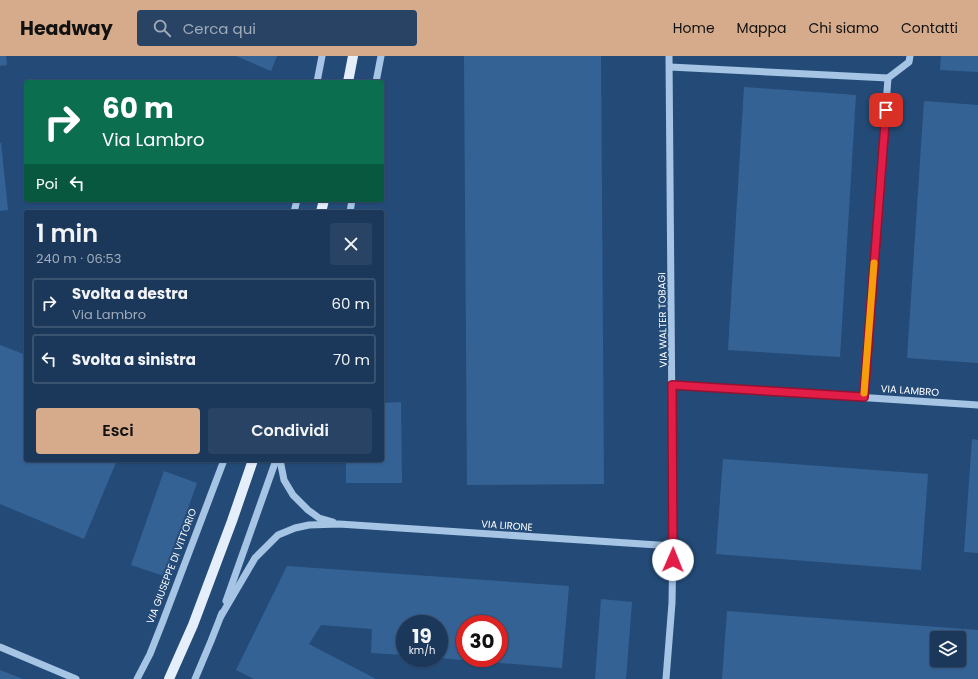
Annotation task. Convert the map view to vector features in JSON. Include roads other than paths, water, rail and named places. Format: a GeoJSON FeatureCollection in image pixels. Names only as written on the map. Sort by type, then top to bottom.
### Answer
{"type":"FeatureCollection","features":[{"type":"Feature","properties":{"kind":"main road"},"geometry":{"type":"LineString","coordinates":[[348,80],[352,56]]}},
{"type":"Feature","properties":{"kind":"main road"},"geometry":{"type":"LineString","coordinates":[[169,679],[193,624],[232,521],[252,462]]}},
{"type":"Feature","properties":{"kind":"street"},"geometry":{"type":"LineString","coordinates":[[317,80],[322,56]]}},
{"type":"Feature","properties":{"kind":"street"},"geometry":{"type":"LineString","coordinates":[[376,80],[381,56]]}},
{"type":"Feature","properties":{"kind":"street","name":"VIA WALTER TOBAGI"},"geometry":{"type":"LineString","coordinates":[[666,679],[672,603],[673,546],[669,56]]}},
{"type":"Feature","properties":{"kind":"street"},"geometry":{"type":"LineString","coordinates":[[670,67],[888,78],[909,62],[910,56]]}},
{"type":"Feature","properties":{"kind":"street"},"geometry":{"type":"LineString","coordinates":[[864,397],[888,78]]}},
{"type":"Feature","properties":{"kind":"street","name":"VIA LAMBRO"},"geometry":{"type":"LineString","coordinates":[[672,385],[978,404]]}},
{"type":"Feature","properties":{"kind":"street","name":"VIA GIUSEPPE DI VITTORIO"},"geometry":{"type":"LineString","coordinates":[[137,679],[150,654],[223,462]]}},
{"type":"Feature","properties":{"kind":"street"},"geometry":{"type":"LineString","coordinates":[[195,679],[221,616],[275,462]]}},
{"type":"Feature","properties":{"kind":"street","name":"VIA LIRONE"},"geometry":{"type":"LineString","coordinates":[[280,462],[284,480],[293,495],[308,510],[319,518],[339,524]]}},
{"type":"Feature","properties":{"kind":"street","name":"VIA LIRONE"},"geometry":{"type":"LineString","coordinates":[[221,616],[255,558],[278,535],[295,528],[309,525],[339,524],[673,546]]}},
{"type":"Feature","properties":{"kind":"street"},"geometry":{"type":"LineString","coordinates":[[0,647],[76,679]]}}]}
